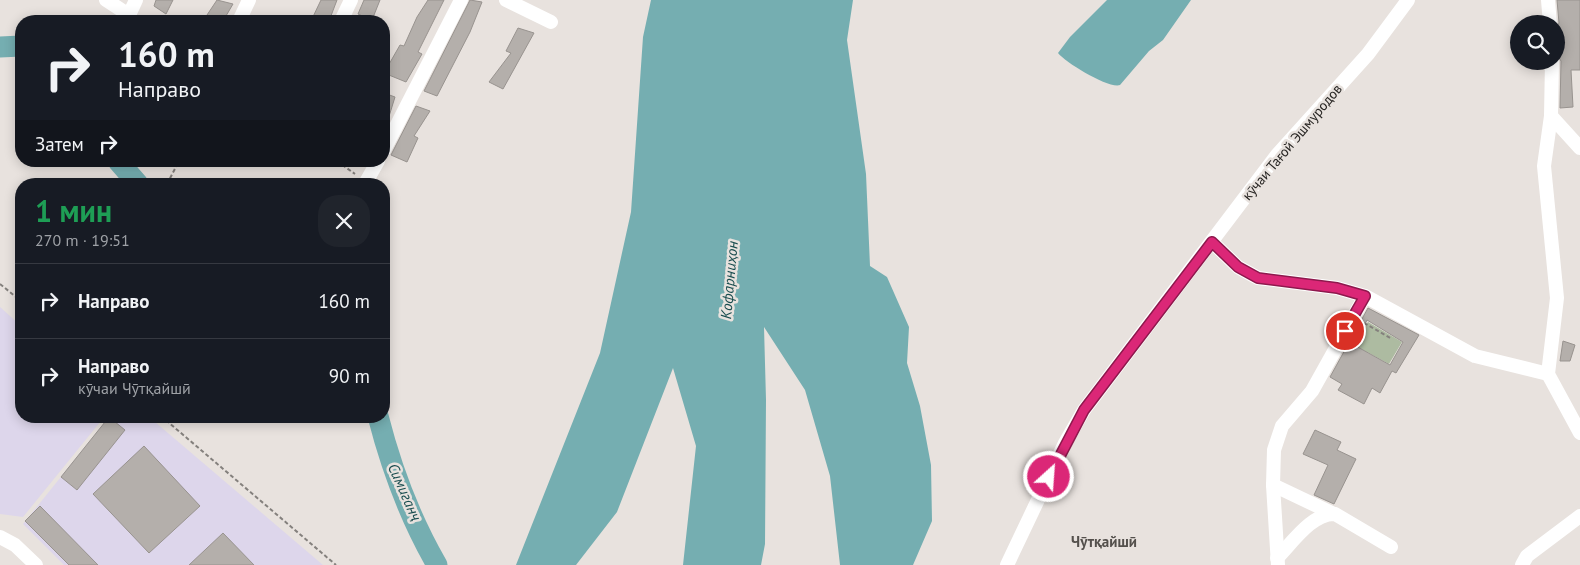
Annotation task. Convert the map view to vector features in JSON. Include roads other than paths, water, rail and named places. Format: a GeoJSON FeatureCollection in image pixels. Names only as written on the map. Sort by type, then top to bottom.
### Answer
{"type":"FeatureCollection","features":[{"type":"Feature","properties":{"kind":"street"},"geometry":{"type":"LineString","coordinates":[[106,0],[129,15],[136,0]]}},
{"type":"Feature","properties":{"kind":"street"},"geometry":{"type":"LineString","coordinates":[[241,15],[249,0]]}},
{"type":"Feature","properties":{"kind":"street"},"geometry":{"type":"LineString","coordinates":[[344,15],[351,0]]}},
{"type":"Feature","properties":{"kind":"street"},"geometry":{"type":"LineString","coordinates":[[390,138],[461,0]]}},
{"type":"Feature","properties":{"kind":"street"},"geometry":{"type":"LineString","coordinates":[[506,0],[551,22]]}},
{"type":"Feature","properties":{"kind":"street","name":"кӯчаи Тағой Эшмуродов"},"geometry":{"type":"LineString","coordinates":[[1007,565],[1065,443],[1084,410],[1277,155],[1368,54],[1408,0]]}},
{"type":"Feature","properties":{"kind":"street"},"geometry":{"type":"LineString","coordinates":[[1548,0],[1549,15]]}},
{"type":"Feature","properties":{"kind":"street"},"geometry":{"type":"LineString","coordinates":[[1552,70],[1552,116],[1544,166],[1557,298],[1548,374],[1580,433]]}},
{"type":"Feature","properties":{"kind":"street"},"geometry":{"type":"LineString","coordinates":[[1552,116],[1580,148]]}},
{"type":"Feature","properties":{"kind":"street"},"geometry":{"type":"LineString","coordinates":[[368,178],[375,167]]}},
{"type":"Feature","properties":{"kind":"street"},"geometry":{"type":"LineString","coordinates":[[1212,242],[1238,267],[1258,278],[1337,288],[1365,296],[1475,356],[1548,374]]}},
{"type":"Feature","properties":{"kind":"street"},"geometry":{"type":"LineString","coordinates":[[1277,562],[1273,485],[1274,450],[1282,426],[1312,391],[1365,296]]}},
{"type":"Feature","properties":{"kind":"street"},"geometry":{"type":"LineString","coordinates":[[1273,485],[1335,514],[1391,547]]}},
{"type":"Feature","properties":{"kind":"street"},"geometry":{"type":"LineString","coordinates":[[1277,562],[1316,518],[1324,514],[1335,514]]}},
{"type":"Feature","properties":{"kind":"street"},"geometry":{"type":"LineString","coordinates":[[1522,565],[1527,556],[1580,516]]}},
{"type":"Feature","properties":{"kind":"street"},"geometry":{"type":"LineString","coordinates":[[0,537],[15,545],[36,565]]}},
{"type":"Feature","properties":{"kind":"water","name":"Кофарниҳон"},"geometry":{"type":"Polygon","coordinates":[[[651,0],[853,0],[847,40],[866,174],[870,266],[887,277],[909,327],[907,363],[920,406],[931,465],[932,521],[913,565],[840,565],[830,476],[805,390],[764,327],[766,400],[765,544],[761,565],[683,565],[696,446],[673,368],[617,512],[576,565],[516,565],[600,353],[631,212],[643,37],[651,0]]]}},
{"type":"Feature","properties":{"kind":"water"},"geometry":{"type":"Polygon","coordinates":[[[1107,0],[1191,0],[1163,40],[1149,51],[1120,85],[1107,83],[1088,74],[1058,53],[1070,37],[1107,0]]]}},
{"type":"Feature","properties":{"kind":"waterway","name":"Симиганҷ"},"geometry":{"type":"LineString","coordinates":[[0,47],[15,46]]}},
{"type":"Feature","properties":{"kind":"waterway","name":"Симиганҷ"},"geometry":{"type":"LineString","coordinates":[[123,167],[133,178]]}},
{"type":"Feature","properties":{"kind":"waterway","name":"Симиганҷ"},"geometry":{"type":"LineString","coordinates":[[380,423],[403,493],[437,565]]}},
{"type":"Feature","properties":{"kind":"district","name":"Чӯтқайшӣ"},"geometry":{"type":"Point","coordinates":[1104,541]}}]}
